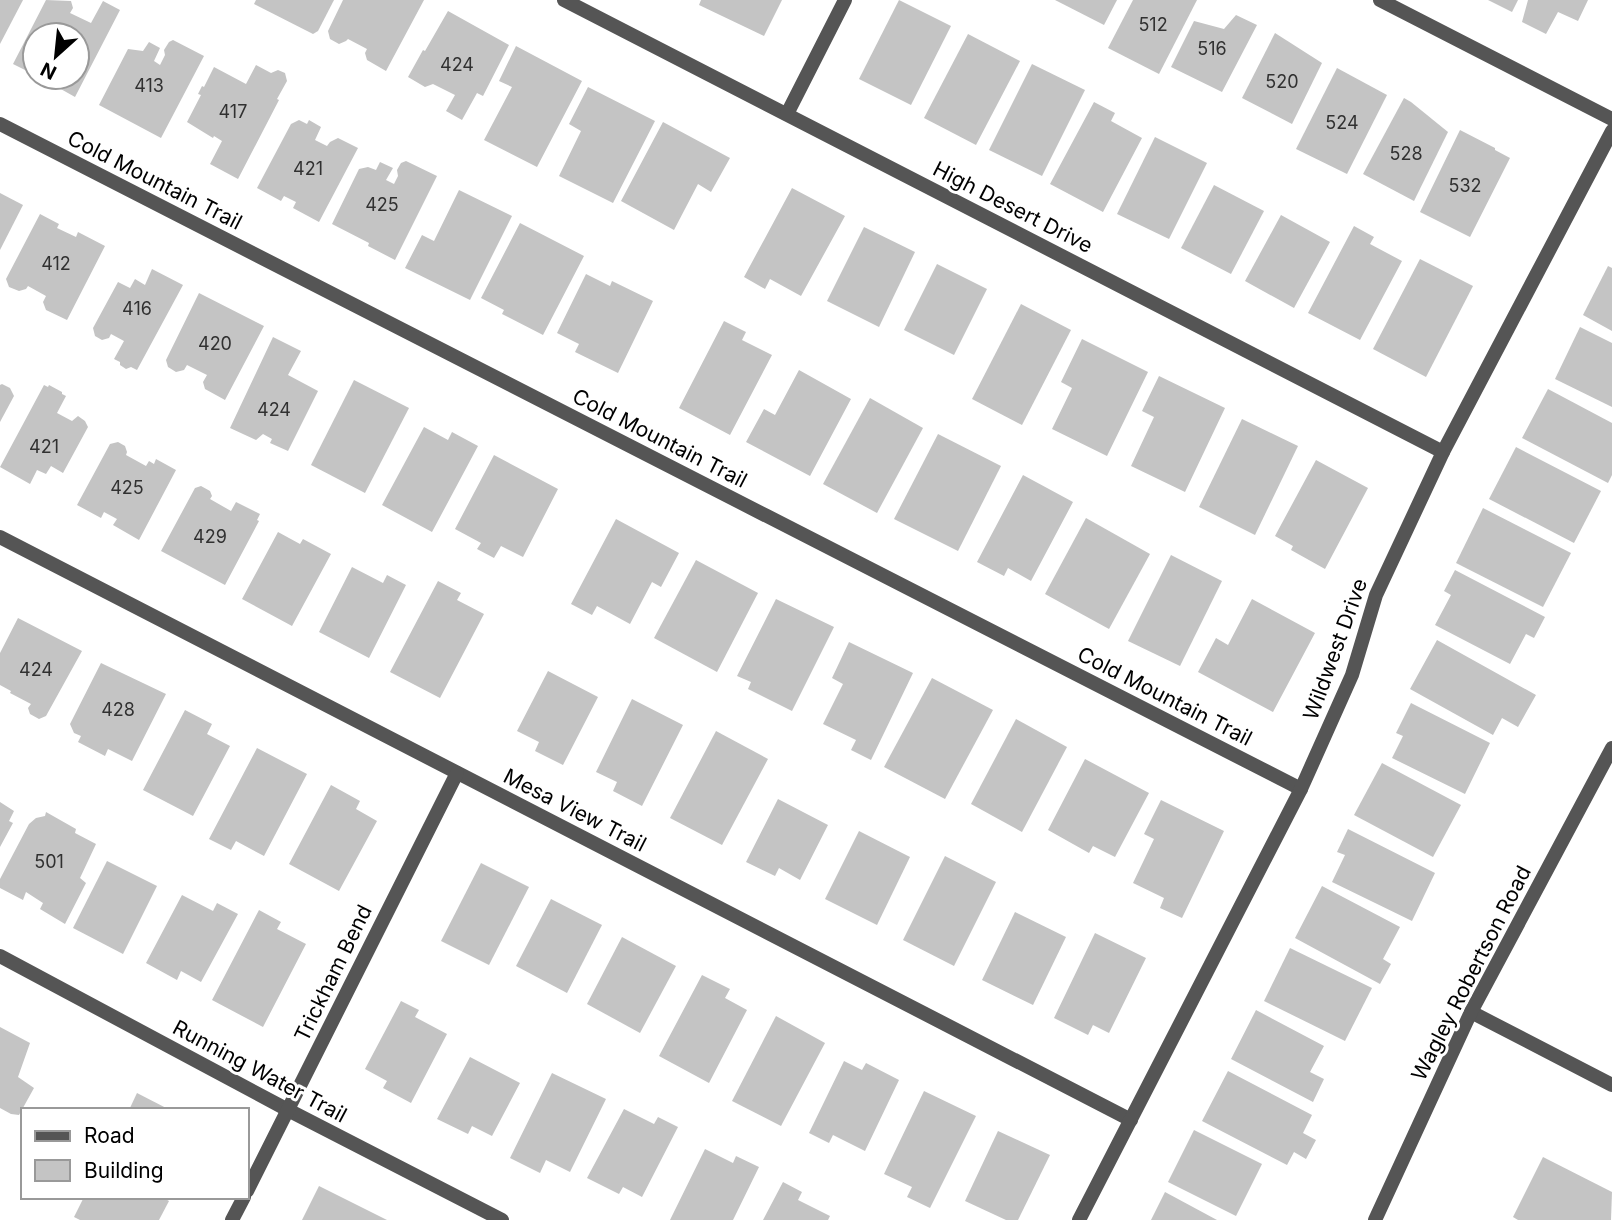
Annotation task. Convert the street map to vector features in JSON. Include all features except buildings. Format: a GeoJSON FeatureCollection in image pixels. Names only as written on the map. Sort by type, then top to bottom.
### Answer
{"type":"FeatureCollection","features":[{"type":"Feature","properties":{"kind":"street","name":"High Desert Drive"},"geometry":{"type":"LineString","coordinates":[[565,0],[1443,452]]}},
{"type":"Feature","properties":{"kind":"street"},"geometry":{"type":"LineString","coordinates":[[787,114],[845,0]]}},
{"type":"Feature","properties":{"kind":"street"},"geometry":{"type":"LineString","coordinates":[[1380,0],[1612,119]]}},
{"type":"Feature","properties":{"kind":"street","name":"Cold Mountain Trail"},"geometry":{"type":"LineString","coordinates":[[0,124],[1301,789]]}},
{"type":"Feature","properties":{"kind":"street","name":"Wildwest Drive"},"geometry":{"type":"LineString","coordinates":[[1079,1220],[1301,789],[1352,675],[1376,595],[1443,452],[1612,131]]}},
{"type":"Feature","properties":{"kind":"street","name":"Mesa View Trail"},"geometry":{"type":"LineString","coordinates":[[0,537],[1130,1120]]}},
{"type":"Feature","properties":{"kind":"street","name":"Wagley Robertson Road"},"geometry":{"type":"LineString","coordinates":[[1375,1220],[1471,1012],[1612,748]]}},
{"type":"Feature","properties":{"kind":"street","name":"Trickham Bend"},"geometry":{"type":"LineString","coordinates":[[248,1189],[457,773]]}},
{"type":"Feature","properties":{"kind":"street","name":"Running Water Trail"},"geometry":{"type":"LineString","coordinates":[[0,956],[288,1110],[502,1220]]}},
{"type":"Feature","properties":{"kind":"street"},"geometry":{"type":"LineString","coordinates":[[1471,1012],[1612,1085]]}},
{"type":"Feature","properties":{"kind":"street"},"geometry":{"type":"LineString","coordinates":[[232,1220],[243,1199]]}}]}
